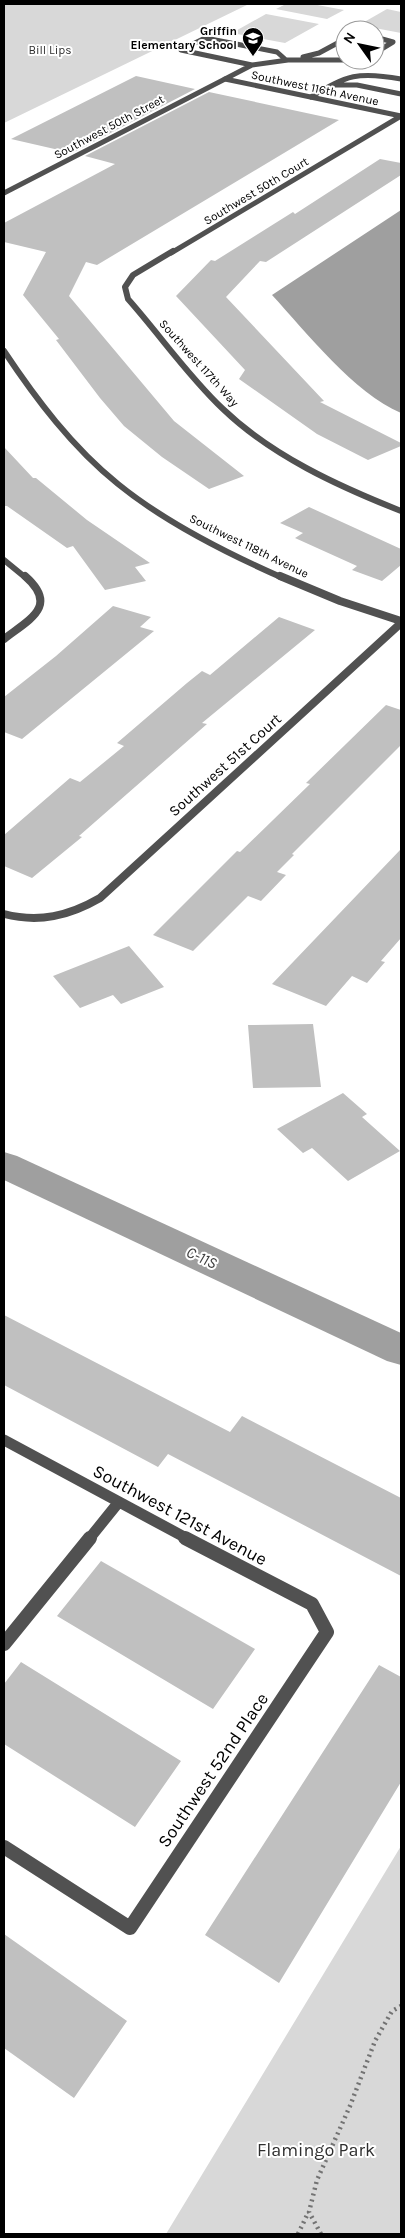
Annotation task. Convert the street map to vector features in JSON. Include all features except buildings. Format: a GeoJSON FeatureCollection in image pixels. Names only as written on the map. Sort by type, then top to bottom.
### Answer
{"type":"FeatureCollection","features":[{"type":"Feature","properties":{"kind":"street"},"geometry":{"type":"LineString","coordinates":[[335,44],[319,53],[286,60],[252,65],[181,50],[205,38],[277,52],[286,60],[335,60]]}},
{"type":"Feature","properties":{"kind":"street"},"geometry":{"type":"LineString","coordinates":[[385,40],[393,42],[385,47]]}},
{"type":"Feature","properties":{"kind":"street","name":"Southwest 50th Street"},"geometry":{"type":"LineString","coordinates":[[4,193],[252,65]]}},
{"type":"Feature","properties":{"kind":"street"},"geometry":{"type":"LineString","coordinates":[[310,97],[345,77],[361,73],[401,79]]}},
{"type":"Feature","properties":{"kind":"street","name":"Southwest 116th Avenue"},"geometry":{"type":"LineString","coordinates":[[225,79],[401,116]]}},
{"type":"Feature","properties":{"kind":"street"},"geometry":{"type":"LineString","coordinates":[[331,86],[357,85],[401,94]]}},
{"type":"Feature","properties":{"kind":"street","name":"Southwest 50th Court"},"geometry":{"type":"LineString","coordinates":[[125,288],[132,275],[401,116]]}},
{"type":"Feature","properties":{"kind":"street","name":"Southwest 117th Way"},"geometry":{"type":"LineString","coordinates":[[125,288],[128,299],[194,377],[243,426],[286,455],[336,482],[401,511]]}},
{"type":"Feature","properties":{"kind":"street","name":"Southwest 118th Avenue"},"geometry":{"type":"LineString","coordinates":[[4,351],[56,422],[82,450],[112,478],[146,503],[188,530],[281,576],[401,622]]}},
{"type":"Feature","properties":{"kind":"street"},"geometry":{"type":"LineString","coordinates":[[4,560],[36,585],[41,592],[42,598],[42,606],[37,614],[4,639]]}},
{"type":"Feature","properties":{"kind":"street","name":"Southwest 51st Court"},"geometry":{"type":"LineString","coordinates":[[4,914],[33,919],[60,917],[88,906],[100,898],[401,622]]}},
{"type":"Feature","properties":{"kind":"street","name":"Southwest 121st Avenue"},"geometry":{"type":"LineString","coordinates":[[4,1440],[118,1503],[312,1604],[327,1632]]}},
{"type":"Feature","properties":{"kind":"street"},"geometry":{"type":"LineString","coordinates":[[4,1644],[118,1503]]}},
{"type":"Feature","properties":{"kind":"street","name":"Southwest 52nd Place"},"geometry":{"type":"LineString","coordinates":[[4,1847],[130,1928],[327,1632]]}},
{"type":"Feature","properties":{"kind":"path"},"geometry":{"type":"LineString","coordinates":[[298,2234],[309,2212],[317,2180],[350,2106],[375,2040],[392,2011],[401,2006]]}},
{"type":"Feature","properties":{"kind":"path"},"geometry":{"type":"LineString","coordinates":[[309,2212],[321,2234]]}},
{"type":"Feature","properties":{"kind":"green space","name":"Bill Lips"},"geometry":{"type":"Polygon","coordinates":[[[4,4],[249,4],[4,123],[4,4]]]}},
{"type":"Feature","properties":{"kind":"green space"},"geometry":{"type":"Polygon","coordinates":[[[286,4],[312,4],[344,10],[327,19],[276,9],[286,4]]]}},
{"type":"Feature","properties":{"kind":"green space"},"geometry":{"type":"Polygon","coordinates":[[[387,9],[401,12],[401,33],[385,30],[385,20],[368,20],[387,9]]]}},
{"type":"Feature","properties":{"kind":"green space"},"geometry":{"type":"Polygon","coordinates":[[[266,14],[319,24],[285,43],[232,33],[266,14]]]}},
{"type":"Feature","properties":{"kind":"green space","name":"Flamingo Park"},"geometry":{"type":"Polygon","coordinates":[[[401,1846],[401,2234],[166,2234],[401,1846]]]}},
{"type":"Feature","properties":{"kind":"shaded area"},"geometry":{"type":"Polygon","coordinates":[[[401,210],[401,413],[383,404],[349,377],[272,295],[401,210]]]}},
{"type":"Feature","properties":{"kind":"waterway","name":"C-11S"},"geometry":{"type":"LineString","coordinates":[[4,1165],[401,1350]]}},
{"type":"Feature","properties":{"kind":"place","name":"Griffin Elementary School"},"geometry":{"type":"Point","coordinates":[253,57]}}]}
